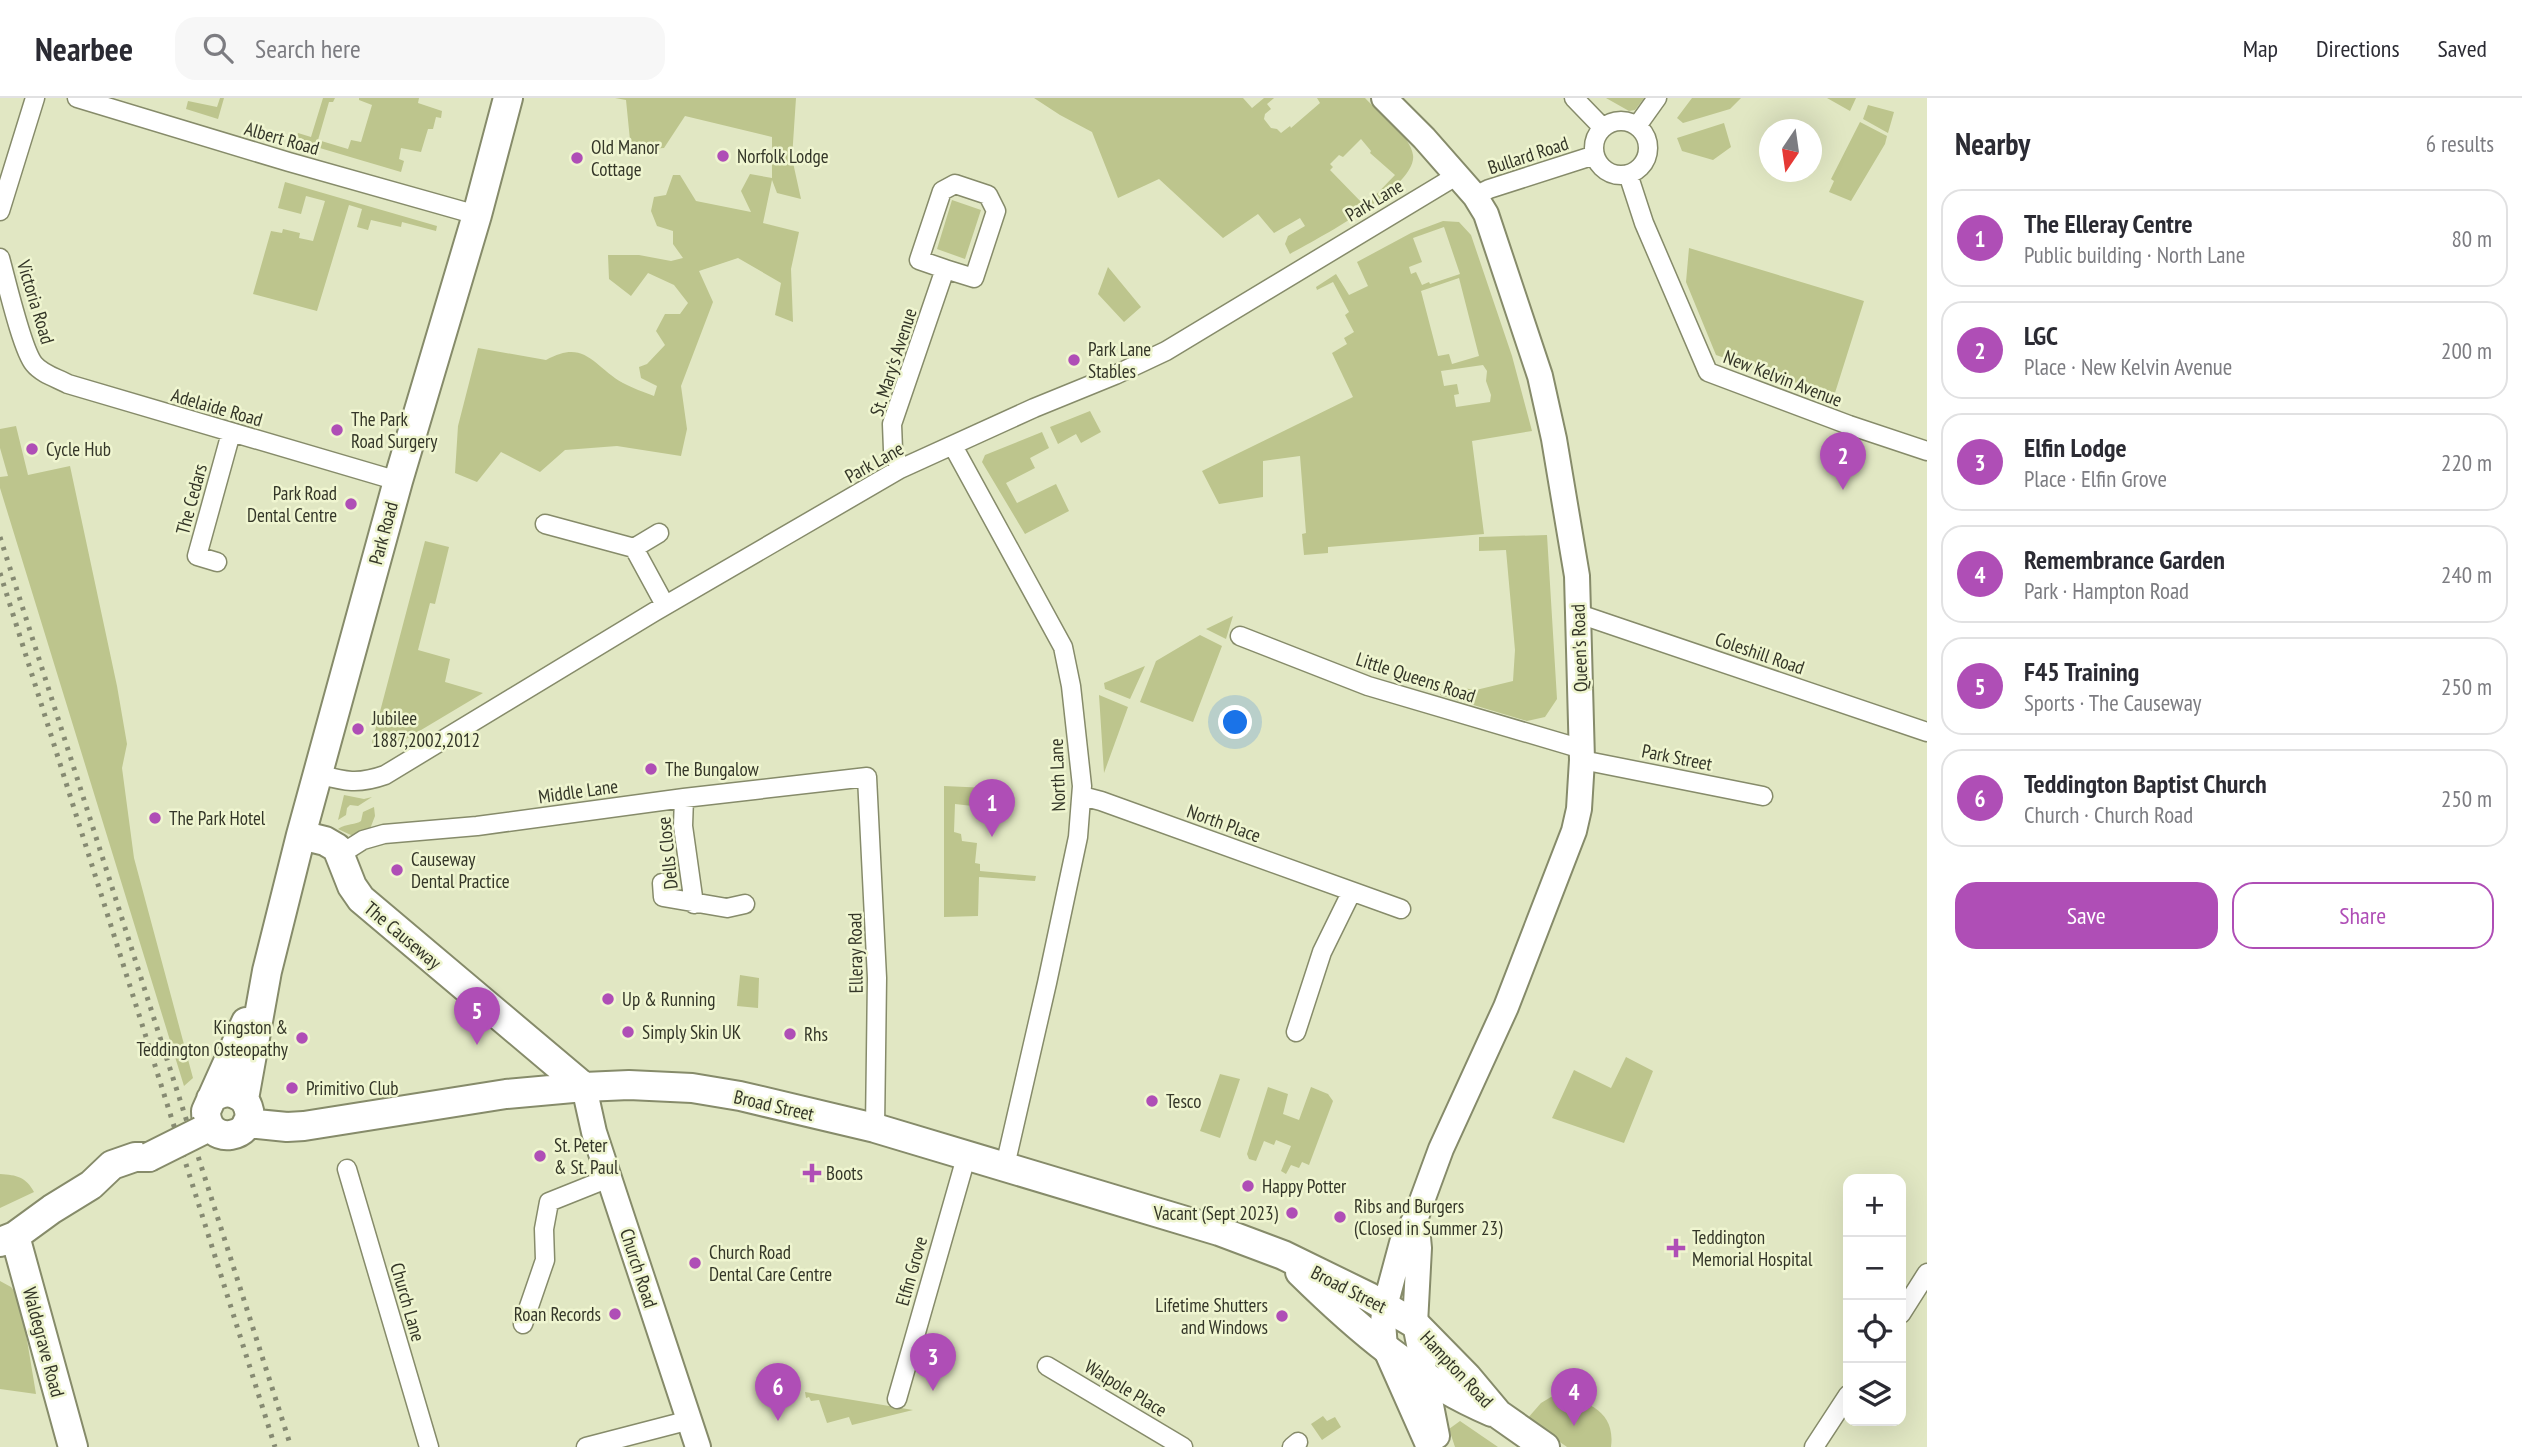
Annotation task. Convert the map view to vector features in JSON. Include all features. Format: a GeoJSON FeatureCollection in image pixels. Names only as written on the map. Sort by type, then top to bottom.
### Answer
{"type":"FeatureCollection","features":[{"type":"Feature","properties":{"kind":"main road","name":"Park Road"},"geometry":{"type":"LineString","coordinates":[[246,1111],[267,971],[301,835],[398,481],[477,215],[508,98]]}},
{"type":"Feature","properties":{"kind":"main road","name":"Queen's Road"},"geometry":{"type":"LineString","coordinates":[[1384,98],[1475,196],[1492,228],[1540,376],[1570,524],[1579,614],[1582,754],[1578,809],[1561,869],[1506,1007],[1441,1149],[1416,1217],[1399,1251],[1385,1306],[1385,1348]]}},
{"type":"Feature","properties":{"kind":"main road"},"geometry":{"type":"LineString","coordinates":[[301,835],[332,843],[341,854]]}},
{"type":"Feature","properties":{"kind":"main road","name":"The Causeway"},"geometry":{"type":"LineString","coordinates":[[341,854],[352,886],[361,899],[584,1087]]}},
{"type":"Feature","properties":{"kind":"main road","name":"Park Road"},"geometry":{"type":"LineString","coordinates":[[207,1119],[267,971]]}},
{"type":"Feature","properties":{"kind":"main road","name":"Broad Street"},"geometry":{"type":"LineString","coordinates":[[246,1111],[287,1127],[506,1094],[584,1087],[692,1088],[740,1096],[875,1128],[1219,1231],[1283,1255],[1415,1324]]}},
{"type":"Feature","properties":{"kind":"main road","name":"Church Road"},"geometry":{"type":"LineString","coordinates":[[584,1087],[594,1132],[698,1447]]}},
{"type":"Feature","properties":{"kind":"main road"},"geometry":{"type":"LineString","coordinates":[[7,1239],[91,1185],[110,1183],[134,1174],[149,1157],[207,1119],[225,1092],[233,1093],[246,1111],[243,1130],[231,1136],[217,1133],[207,1119]]}},
{"type":"Feature","properties":{"kind":"main road","name":"Queen's Road"},"geometry":{"type":"LineString","coordinates":[[1416,1217],[1419,1248],[1415,1324],[1439,1447]]}},
{"type":"Feature","properties":{"kind":"main road","name":"Waldegrave Road"},"geometry":{"type":"LineString","coordinates":[[7,1239],[73,1447]]}},
{"type":"Feature","properties":{"kind":"main road","name":"Broad Street"},"geometry":{"type":"LineString","coordinates":[[1283,1255],[1385,1348]]}},
{"type":"Feature","properties":{"kind":"main road","name":"Hampton Road"},"geometry":{"type":"LineString","coordinates":[[1415,1324],[1467,1377],[1498,1414]]}},
{"type":"Feature","properties":{"kind":"main road"},"geometry":{"type":"LineString","coordinates":[[1385,1348],[1429,1447]]}},
{"type":"Feature","properties":{"kind":"main road","name":"Hampton Road"},"geometry":{"type":"LineString","coordinates":[[1385,1348],[1425,1377],[1456,1396],[1498,1414],[1545,1447]]}},
{"type":"Feature","properties":{"kind":"street"},"geometry":{"type":"LineString","coordinates":[[0,211],[35,98]]}},
{"type":"Feature","properties":{"kind":"street","name":"Albert Road"},"geometry":{"type":"LineString","coordinates":[[77,98],[477,215]]}},
{"type":"Feature","properties":{"kind":"street"},"geometry":{"type":"LineString","coordinates":[[1574,98],[1603,128]]}},
{"type":"Feature","properties":{"kind":"street"},"geometry":{"type":"LineString","coordinates":[[1637,126],[1657,98]]}},
{"type":"Feature","properties":{"kind":"street"},"geometry":{"type":"LineString","coordinates":[[1619,121],[1637,126],[1644,132],[1648,146],[1646,159],[1641,167],[1628,174],[1617,174],[1608,171],[1597,160],[1597,136],[1603,128],[1619,121]]}},
{"type":"Feature","properties":{"kind":"street","name":"Bullard Road"},"geometry":{"type":"LineString","coordinates":[[1475,196],[1595,155]]}},
{"type":"Feature","properties":{"kind":"street","name":"New Kelvin Avenue"},"geometry":{"type":"LineString","coordinates":[[1628,174],[1644,223],[1708,372],[1927,451]]}},
{"type":"Feature","properties":{"kind":"street","name":"Park Lane"},"geometry":{"type":"LineString","coordinates":[[317,774],[357,782],[385,775],[900,469],[1166,351],[1456,176]]}},
{"type":"Feature","properties":{"kind":"street"},"geometry":{"type":"LineString","coordinates":[[955,184],[988,195],[996,211],[974,278],[945,269],[919,260],[942,191],[955,184]]}},
{"type":"Feature","properties":{"kind":"street","name":"Victoria Road"},"geometry":{"type":"LineString","coordinates":[[0,258],[24,344],[31,359]]}},
{"type":"Feature","properties":{"kind":"street","name":"St. Mary's Avenue"},"geometry":{"type":"LineString","coordinates":[[900,469],[893,450],[892,424],[945,269]]}},
{"type":"Feature","properties":{"kind":"street","name":"Adelaide Road"},"geometry":{"type":"LineString","coordinates":[[31,359],[44,372],[68,384],[398,481]]}},
{"type":"Feature","properties":{"kind":"street","name":"The Cedars"},"geometry":{"type":"LineString","coordinates":[[217,562],[197,556],[231,433]]}},
{"type":"Feature","properties":{"kind":"street","name":"North Lane"},"geometry":{"type":"LineString","coordinates":[[953,446],[1063,647],[1071,686],[1083,796],[1078,837],[1055,947],[1005,1166]]}},
{"type":"Feature","properties":{"kind":"street"},"geometry":{"type":"LineString","coordinates":[[545,524],[634,548],[666,606]]}},
{"type":"Feature","properties":{"kind":"street"},"geometry":{"type":"LineString","coordinates":[[634,548],[659,533]]}},
{"type":"Feature","properties":{"kind":"street","name":"Coleshill Road"},"geometry":{"type":"LineString","coordinates":[[1579,614],[1927,732]]}},
{"type":"Feature","properties":{"kind":"street","name":"Little Queens Road"},"geometry":{"type":"LineString","coordinates":[[1240,636],[1368,686],[1582,754]]}},
{"type":"Feature","properties":{"kind":"street","name":"Park Street"},"geometry":{"type":"LineString","coordinates":[[1582,754],[1763,796]]}},
{"type":"Feature","properties":{"kind":"street","name":"Middle Lane"},"geometry":{"type":"LineString","coordinates":[[341,854],[363,840],[384,834],[477,826],[684,797],[867,777]]}},
{"type":"Feature","properties":{"kind":"street","name":"Elleray Road"},"geometry":{"type":"LineString","coordinates":[[867,777],[877,978],[875,1128]]}},
{"type":"Feature","properties":{"kind":"street","name":"North Place"},"geometry":{"type":"LineString","coordinates":[[1083,796],[1115,805],[1401,909]]}},
{"type":"Feature","properties":{"kind":"street","name":"Dells Close"},"geometry":{"type":"LineString","coordinates":[[684,797],[683,826],[694,904]]}},
{"type":"Feature","properties":{"kind":"street","name":"Dells Close"},"geometry":{"type":"LineString","coordinates":[[662,883],[663,897],[727,908],[745,904]]}},
{"type":"Feature","properties":{"kind":"street"},"geometry":{"type":"LineString","coordinates":[[1296,1032],[1322,952],[1351,893]]}},
{"type":"Feature","properties":{"kind":"street","name":"Elfin Grove"},"geometry":{"type":"LineString","coordinates":[[897,1399],[967,1154]]}},
{"type":"Feature","properties":{"kind":"street","name":"Church Lane"},"geometry":{"type":"LineString","coordinates":[[347,1169],[429,1447]]}},
{"type":"Feature","properties":{"kind":"street"},"geometry":{"type":"LineString","coordinates":[[523,1324],[545,1260],[544,1228],[549,1202],[609,1178]]}},
{"type":"Feature","properties":{"kind":"street"},"geometry":{"type":"LineString","coordinates":[[1906,1306],[1927,1273]]}},
{"type":"Feature","properties":{"kind":"street","name":"Walpole Place"},"geometry":{"type":"LineString","coordinates":[[1047,1366],[1183,1447]]}},
{"type":"Feature","properties":{"kind":"street"},"geometry":{"type":"LineString","coordinates":[[1814,1447],[1843,1403]]}},
{"type":"Feature","properties":{"kind":"street"},"geometry":{"type":"LineString","coordinates":[[586,1447],[690,1420]]}},
{"type":"Feature","properties":{"kind":"green space"},"geometry":{"type":"Polygon","coordinates":[[[220,98],[224,98],[218,119],[186,109],[188,101],[217,107],[220,98]]]}},
{"type":"Feature","properties":{"kind":"green space"},"geometry":{"type":"Polygon","coordinates":[[[323,98],[335,98],[333,102],[329,102],[318,140],[348,149],[351,140],[361,142],[372,105],[359,98],[419,98],[418,103],[442,111],[441,118],[436,117],[433,129],[428,129],[421,152],[401,148],[399,159],[404,161],[401,172],[296,141],[298,133],[311,137],[323,98]]]}},
{"type":"Feature","properties":{"kind":"green space"},"geometry":{"type":"Polygon","coordinates":[[[615,98],[796,98],[792,158],[801,199],[777,193],[772,180],[763,223],[799,232],[791,269],[793,322],[775,315],[781,283],[738,258],[699,271],[713,302],[681,386],[687,429],[681,456],[617,446],[565,450],[540,472],[501,452],[477,482],[455,473],[458,426],[478,348],[546,360],[559,354],[580,353],[623,383],[654,396],[657,386],[641,378],[639,367],[647,364],[665,345],[656,331],[665,314],[680,314],[688,303],[674,285],[648,273],[631,296],[609,279],[608,255],[639,255],[671,261],[683,258],[673,244],[673,231],[657,226],[651,211],[654,197],[666,195],[673,175],[680,175],[696,201],[751,212],[741,191],[750,174],[772,178],[772,137],[685,116],[664,148],[631,150],[626,100],[615,98]]]}},
{"type":"Feature","properties":{"kind":"green space"},"geometry":{"type":"Polygon","coordinates":[[[1034,98],[1243,98],[1252,108],[1264,98],[1274,98],[1267,104],[1271,109],[1264,119],[1271,128],[1281,133],[1290,126],[1291,128],[1320,103],[1317,98],[1365,98],[1400,132],[1413,155],[1410,168],[1383,197],[1290,254],[1285,244],[1288,236],[1305,226],[1300,218],[1274,233],[1258,214],[1223,238],[1159,179],[1118,198],[1092,132],[1034,98]],[[1361,139],[1343,157],[1339,155],[1330,164],[1333,167],[1330,170],[1365,206],[1395,175],[1370,153],[1361,139]]]}},
{"type":"Feature","properties":{"kind":"green space"},"geometry":{"type":"Polygon","coordinates":[[[1606,98],[1644,98],[1635,110],[1629,111],[1606,98]]]}},
{"type":"Feature","properties":{"kind":"green space"},"geometry":{"type":"Polygon","coordinates":[[[1692,98],[1741,98],[1730,109],[1683,123],[1677,118],[1692,98]]]}},
{"type":"Feature","properties":{"kind":"green space"},"geometry":{"type":"Polygon","coordinates":[[[1827,98],[1856,98],[1850,111],[1827,98]]]}},
{"type":"Feature","properties":{"kind":"green space"},"geometry":{"type":"Polygon","coordinates":[[[1868,105],[1894,112],[1888,133],[1863,119],[1868,105]]]}},
{"type":"Feature","properties":{"kind":"green space"},"geometry":{"type":"Polygon","coordinates":[[[1860,122],[1887,136],[1885,144],[1851,201],[1829,192],[1834,181],[1831,179],[1860,122]]]}},
{"type":"Feature","properties":{"kind":"green space"},"geometry":{"type":"Polygon","coordinates":[[[1724,123],[1731,147],[1713,160],[1682,151],[1677,138],[1724,123]]]}},
{"type":"Feature","properties":{"kind":"green space"},"geometry":{"type":"Polygon","coordinates":[[[285,182],[437,226],[436,231],[402,222],[401,227],[371,220],[368,230],[357,227],[362,209],[349,205],[317,311],[253,294],[271,231],[282,233],[283,229],[300,233],[299,238],[313,241],[325,201],[306,196],[301,214],[278,208],[285,182]]]}},
{"type":"Feature","properties":{"kind":"green space"},"geometry":{"type":"Polygon","coordinates":[[[952,200],[981,210],[965,259],[937,249],[952,200]]]}},
{"type":"Feature","properties":{"kind":"green space"},"geometry":{"type":"Polygon","coordinates":[[[1443,221],[1459,222],[1471,235],[1512,356],[1532,431],[1472,441],[1484,534],[1328,547],[1328,553],[1304,555],[1302,534],[1306,533],[1300,456],[1263,461],[1263,497],[1219,504],[1202,471],[1353,397],[1332,353],[1347,344],[1344,338],[1354,332],[1345,315],[1349,312],[1333,282],[1317,290],[1316,287],[1336,274],[1349,295],[1368,286],[1357,262],[1411,233],[1443,221]],[[1444,227],[1413,238],[1422,262],[1409,267],[1411,274],[1416,272],[1422,285],[1460,274],[1444,227]],[[1459,278],[1421,291],[1438,356],[1449,354],[1452,364],[1479,356],[1459,278]],[[1483,365],[1441,371],[1444,386],[1457,384],[1459,394],[1454,395],[1456,407],[1490,402],[1487,371],[1483,365]]]}},
{"type":"Feature","properties":{"kind":"green space"},"geometry":{"type":"Polygon","coordinates":[[[1689,248],[1864,301],[1834,396],[1716,355],[1686,282],[1689,248]]]}},
{"type":"Feature","properties":{"kind":"green space"},"geometry":{"type":"Polygon","coordinates":[[[1108,267],[1141,307],[1124,322],[1098,294],[1108,267]]]}},
{"type":"Feature","properties":{"kind":"green space"},"geometry":{"type":"Polygon","coordinates":[[[1090,411],[1101,432],[1081,443],[1076,434],[1058,444],[1050,427],[1090,411]]]}},
{"type":"Feature","properties":{"kind":"green space"},"geometry":{"type":"Polygon","coordinates":[[[16,426],[28,475],[70,466],[127,744],[122,768],[134,858],[193,1078],[184,1086],[0,488],[0,477],[8,476],[0,448],[0,429],[16,426]]]}},
{"type":"Feature","properties":{"kind":"green space"},"geometry":{"type":"Polygon","coordinates":[[[1042,432],[1049,448],[1030,458],[1035,468],[1006,483],[1017,503],[1056,484],[1069,511],[1025,534],[982,462],[985,455],[1042,432]]]}},
{"type":"Feature","properties":{"kind":"green space"},"geometry":{"type":"Polygon","coordinates":[[[1547,535],[1557,699],[1545,717],[1527,721],[1440,695],[1443,685],[1476,690],[1513,681],[1515,650],[1506,550],[1479,551],[1479,537],[1547,535]]]}},
{"type":"Feature","properties":{"kind":"green space"},"geometry":{"type":"Polygon","coordinates":[[[425,541],[449,547],[435,604],[430,603],[418,650],[450,659],[445,682],[483,693],[401,742],[374,748],[372,742],[425,541]]]}},
{"type":"Feature","properties":{"kind":"green space"},"geometry":{"type":"Polygon","coordinates":[[[1233,616],[1226,639],[1206,629],[1233,616]]]}},
{"type":"Feature","properties":{"kind":"green space"},"geometry":{"type":"Polygon","coordinates":[[[1200,635],[1222,646],[1193,722],[1140,702],[1156,661],[1200,635]]]}},
{"type":"Feature","properties":{"kind":"green space"},"geometry":{"type":"Polygon","coordinates":[[[1145,666],[1130,699],[1105,689],[1104,683],[1145,666]]]}},
{"type":"Feature","properties":{"kind":"green space"},"geometry":{"type":"Polygon","coordinates":[[[1099,695],[1128,707],[1104,773],[1099,695]]]}},
{"type":"Feature","properties":{"kind":"green space"},"geometry":{"type":"Polygon","coordinates":[[[944,786],[1010,789],[1008,810],[955,804],[954,832],[961,834],[962,841],[977,843],[975,863],[980,864],[980,871],[1036,876],[1035,881],[979,877],[978,916],[944,917],[944,786]]]}},
{"type":"Feature","properties":{"kind":"green space"},"geometry":{"type":"Polygon","coordinates":[[[344,795],[364,799],[372,797],[358,806],[350,805],[346,815],[338,820],[344,795]]]}},
{"type":"Feature","properties":{"kind":"green space"},"geometry":{"type":"Polygon","coordinates":[[[374,807],[375,816],[370,829],[353,836],[338,829],[361,821],[363,812],[374,807]]]}},
{"type":"Feature","properties":{"kind":"green space"},"geometry":{"type":"Polygon","coordinates":[[[740,975],[759,978],[758,1008],[737,1006],[740,975]]]}},
{"type":"Feature","properties":{"kind":"green space"},"geometry":{"type":"Polygon","coordinates":[[[1626,1057],[1653,1071],[1624,1143],[1552,1118],[1574,1070],[1611,1088],[1626,1057]]]}},
{"type":"Feature","properties":{"kind":"green space"},"geometry":{"type":"Polygon","coordinates":[[[1220,1074],[1240,1079],[1220,1138],[1200,1131],[1220,1074]]]}},
{"type":"Feature","properties":{"kind":"green space"},"geometry":{"type":"Polygon","coordinates":[[[1268,1087],[1288,1094],[1283,1114],[1299,1120],[1311,1087],[1328,1094],[1333,1101],[1309,1165],[1302,1162],[1299,1168],[1291,1165],[1286,1174],[1281,1171],[1291,1146],[1276,1140],[1274,1145],[1264,1141],[1256,1161],[1249,1159],[1247,1154],[1268,1087]]]}},
{"type":"Feature","properties":{"kind":"green space"},"geometry":{"type":"Polygon","coordinates":[[[0,1174],[20,1178],[28,1183],[34,1192],[0,1208],[0,1174]]]}},
{"type":"Feature","properties":{"kind":"green space"},"geometry":{"type":"Polygon","coordinates":[[[0,1281],[11,1287],[20,1298],[36,1394],[0,1389],[0,1281]]]}},
{"type":"Feature","properties":{"kind":"green space"},"geometry":{"type":"Polygon","coordinates":[[[805,1392],[913,1410],[852,1425],[849,1417],[827,1423],[819,1400],[811,1401],[809,1397],[806,1398],[805,1392]]]}},
{"type":"Feature","properties":{"kind":"green space"},"geometry":{"type":"Polygon","coordinates":[[[1556,1394],[1597,1409],[1609,1424],[1611,1447],[1567,1447],[1527,1419],[1541,1403],[1556,1394]]]}},
{"type":"Feature","properties":{"kind":"green space"},"geometry":{"type":"Polygon","coordinates":[[[1323,1416],[1327,1421],[1335,1417],[1341,1427],[1322,1440],[1311,1424],[1323,1416]]]}},
{"type":"Feature","properties":{"kind":"green space"},"geometry":{"type":"Polygon","coordinates":[[[1460,1421],[1498,1447],[1455,1447],[1449,1429],[1460,1421]]]}},
{"type":"Feature","properties":{"kind":"railway"},"geometry":{"type":"LineString","coordinates":[[0,537],[291,1447]]}},
{"type":"Feature","properties":{"kind":"railway"},"geometry":{"type":"LineString","coordinates":[[0,573],[275,1447]]}},
{"type":"Feature","properties":{"kind":"place","name":"Norfolk Lodge"},"geometry":{"type":"Point","coordinates":[723,156]}},
{"type":"Feature","properties":{"kind":"place","name":"Old Manor Cottage"},"geometry":{"type":"Point","coordinates":[577,158]}},
{"type":"Feature","properties":{"kind":"place","name":"Park Lane Stables"},"geometry":{"type":"Point","coordinates":[1074,360]}},
{"type":"Feature","properties":{"kind":"place","name":"The Park Road Surgery"},"geometry":{"type":"Point","coordinates":[337,430]}},
{"type":"Feature","properties":{"kind":"place","name":"Cycle Hub"},"geometry":{"type":"Point","coordinates":[32,449]}},
{"type":"Feature","properties":{"kind":"place","name":"LGC"},"geometry":{"type":"Point","coordinates":[1843,490]}},
{"type":"Feature","properties":{"kind":"place","name":"Park Road Dental Centre"},"geometry":{"type":"Point","coordinates":[351,504]}},
{"type":"Feature","properties":{"kind":"place","name":"Jubilee 1887,2002,2012"},"geometry":{"type":"Point","coordinates":[358,729]}},
{"type":"Feature","properties":{"kind":"place","name":"The Bungalow"},"geometry":{"type":"Point","coordinates":[651,769]}},
{"type":"Feature","properties":{"kind":"place","name":"The Park Hotel"},"geometry":{"type":"Point","coordinates":[155,818]}},
{"type":"Feature","properties":{"kind":"place","name":"The Elleray Centre"},"geometry":{"type":"Point","coordinates":[992,837]}},
{"type":"Feature","properties":{"kind":"place","name":"Causeway Dental Practice"},"geometry":{"type":"Point","coordinates":[397,870]}},
{"type":"Feature","properties":{"kind":"place","name":"Up & Running"},"geometry":{"type":"Point","coordinates":[608,999]}},
{"type":"Feature","properties":{"kind":"place","name":"Simply Skin UK"},"geometry":{"type":"Point","coordinates":[628,1032]}},
{"type":"Feature","properties":{"kind":"place","name":"Rhs"},"geometry":{"type":"Point","coordinates":[790,1034]}},
{"type":"Feature","properties":{"kind":"place","name":"Kingston & Teddington Osteopathy"},"geometry":{"type":"Point","coordinates":[302,1038]}},
{"type":"Feature","properties":{"kind":"place","name":"F45 Training"},"geometry":{"type":"Point","coordinates":[477,1045]}},
{"type":"Feature","properties":{"kind":"place","name":"Primitivo Club"},"geometry":{"type":"Point","coordinates":[292,1088]}},
{"type":"Feature","properties":{"kind":"place","name":"Tesco"},"geometry":{"type":"Point","coordinates":[1152,1101]}},
{"type":"Feature","properties":{"kind":"place","name":"St. Peter & St. Paul"},"geometry":{"type":"Point","coordinates":[540,1156]}},
{"type":"Feature","properties":{"kind":"place","name":"Boots"},"geometry":{"type":"Point","coordinates":[812,1173]}},
{"type":"Feature","properties":{"kind":"place","name":"Happy Potter"},"geometry":{"type":"Point","coordinates":[1248,1186]}},
{"type":"Feature","properties":{"kind":"place","name":"Vacant (Sept 2023)"},"geometry":{"type":"Point","coordinates":[1292,1213]}},
{"type":"Feature","properties":{"kind":"place","name":"Ribs and Burgers (Closed in Summer 23)"},"geometry":{"type":"Point","coordinates":[1340,1217]}},
{"type":"Feature","properties":{"kind":"place","name":"Teddington Memorial Hospital"},"geometry":{"type":"Point","coordinates":[1676,1248]}},
{"type":"Feature","properties":{"kind":"place","name":"Church Road Dental Care Centre"},"geometry":{"type":"Point","coordinates":[695,1263]}},
{"type":"Feature","properties":{"kind":"place","name":"Roan Records"},"geometry":{"type":"Point","coordinates":[615,1314]}},
{"type":"Feature","properties":{"kind":"place","name":"Lifetime Shutters and Windows"},"geometry":{"type":"Point","coordinates":[1282,1316]}},
{"type":"Feature","properties":{"kind":"place","name":"Elfin Lodge"},"geometry":{"type":"Point","coordinates":[933,1391]}},
{"type":"Feature","properties":{"kind":"place","name":"Teddington Baptist Church"},"geometry":{"type":"Point","coordinates":[778,1421]}},
{"type":"Feature","properties":{"kind":"place","name":"Remembrance Garden"},"geometry":{"type":"Point","coordinates":[1574,1426]}}]}
